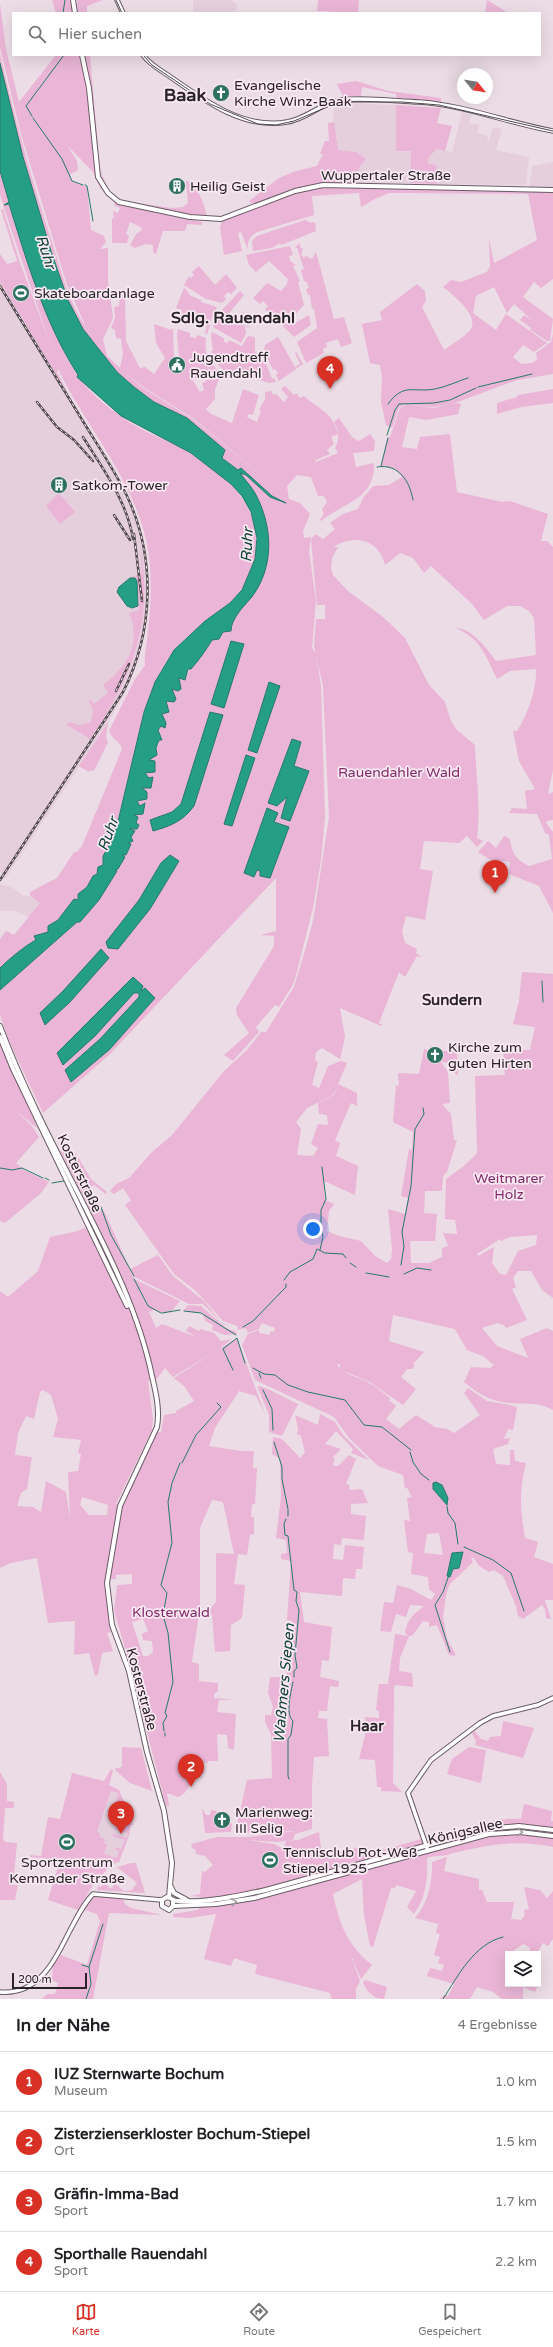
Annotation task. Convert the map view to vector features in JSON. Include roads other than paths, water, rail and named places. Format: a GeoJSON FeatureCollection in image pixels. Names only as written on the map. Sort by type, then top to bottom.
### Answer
{"type":"FeatureCollection","features":[{"type":"Feature","properties":{"kind":"main road"},"geometry":{"type":"LineString","coordinates":[[73,0],[75,12]]}},
{"type":"Feature","properties":{"kind":"main road","name":"Wuppertaler Straße"},"geometry":{"type":"LineString","coordinates":[[82,56],[88,81],[98,176],[109,195],[125,204],[213,220],[238,214],[295,191],[323,185],[553,190]]}},
{"type":"Feature","properties":{"kind":"main road","name":"Kosterstraße"},"geometry":{"type":"LineString","coordinates":[[0,1026],[22,1081],[78,1199]]}},
{"type":"Feature","properties":{"kind":"main road","name":"Kosterstraße"},"geometry":{"type":"LineString","coordinates":[[0,1037],[13,1069],[116,1272],[139,1330],[152,1376],[158,1421],[153,1438],[120,1506],[107,1572],[107,1588],[112,1625],[129,1671],[147,1752],[162,1804],[170,1848],[172,1875]]}},
{"type":"Feature","properties":{"kind":"main road","name":"Königsallee"},"geometry":{"type":"LineString","coordinates":[[174,1901],[231,1897],[266,1890],[495,1827],[527,1826],[553,1830]]}},
{"type":"Feature","properties":{"kind":"main road","name":"Königsallee"},"geometry":{"type":"LineString","coordinates":[[162,1902],[166,1910],[173,1906],[217,1904],[254,1898],[499,1833],[526,1832],[553,1836]]}},
{"type":"Feature","properties":{"kind":"main road"},"geometry":{"type":"LineString","coordinates":[[162,1902],[168,1897],[172,1875]]}},
{"type":"Feature","properties":{"kind":"main road"},"geometry":{"type":"LineString","coordinates":[[168,1897],[172,1875]]}},
{"type":"Feature","properties":{"kind":"main road","name":"Königsallee"},"geometry":{"type":"LineString","coordinates":[[171,1886],[176,1894],[189,1900]]}},
{"type":"Feature","properties":{"kind":"main road"},"geometry":{"type":"LineString","coordinates":[[168,1897],[174,1901],[173,1906]]}},
{"type":"Feature","properties":{"kind":"street"},"geometry":{"type":"LineString","coordinates":[[117,0],[123,12]]}},
{"type":"Feature","properties":{"kind":"street"},"geometry":{"type":"LineString","coordinates":[[144,56],[210,104],[256,122],[273,124],[290,122],[333,102],[345,100],[436,104],[553,131]]}},
{"type":"Feature","properties":{"kind":"street"},"geometry":{"type":"LineString","coordinates":[[428,1851],[408,1793],[431,1760],[479,1723],[493,1716],[533,1707],[553,1698]]}},
{"type":"Feature","properties":{"kind":"street","name":"Königsallee"},"geometry":{"type":"LineString","coordinates":[[0,1992],[19,1992],[36,1983],[61,1949],[82,1908],[93,1894],[97,1892],[162,1902]]}},
{"type":"Feature","properties":{"kind":"water","name":"Ruhr"},"geometry":{"type":"Polygon","coordinates":[[[0,63],[23,157],[51,251],[68,300],[83,329],[117,372],[134,387],[154,402],[187,418],[225,450],[222,458],[238,470],[241,468],[272,496],[286,503],[270,497],[246,475],[240,473],[253,490],[261,506],[268,533],[268,560],[259,586],[235,618],[231,631],[223,632],[219,639],[212,640],[194,666],[191,669],[188,669],[185,680],[179,678],[181,689],[178,691],[172,689],[176,699],[174,702],[166,701],[169,712],[162,714],[166,723],[165,728],[161,726],[158,730],[162,740],[159,740],[156,748],[157,755],[149,760],[155,761],[155,772],[145,773],[149,778],[153,777],[151,788],[142,788],[147,792],[147,799],[137,801],[140,806],[145,803],[143,814],[134,815],[138,817],[136,823],[139,825],[137,829],[129,829],[135,831],[131,837],[133,841],[128,843],[131,844],[126,855],[122,855],[125,857],[118,869],[115,870],[117,871],[99,900],[80,922],[77,922],[0,990],[0,968],[27,945],[36,940],[34,936],[48,932],[48,926],[58,920],[74,899],[78,900],[78,894],[87,887],[93,876],[97,874],[98,867],[103,865],[103,856],[113,839],[144,712],[155,682],[174,650],[205,621],[230,603],[242,590],[255,559],[257,538],[251,512],[242,496],[231,484],[191,453],[121,416],[77,377],[78,375],[66,355],[46,314],[9,204],[4,205],[9,202],[0,171],[0,63]]]}},
{"type":"Feature","properties":{"kind":"water"},"geometry":{"type":"Polygon","coordinates":[[[130,578],[135,578],[137,581],[138,606],[132,608],[127,606],[117,592],[119,587],[130,578]]]}},
{"type":"Feature","properties":{"kind":"water"},"geometry":{"type":"Polygon","coordinates":[[[231,641],[244,644],[224,708],[211,704],[231,641]]]}},
{"type":"Feature","properties":{"kind":"water"},"geometry":{"type":"Polygon","coordinates":[[[269,682],[280,686],[257,753],[248,750],[269,682]]]}},
{"type":"Feature","properties":{"kind":"water"},"geometry":{"type":"Polygon","coordinates":[[[210,712],[223,715],[194,806],[181,819],[153,831],[150,820],[172,812],[181,804],[210,712]]]}},
{"type":"Feature","properties":{"kind":"water"},"geometry":{"type":"Polygon","coordinates":[[[292,739],[301,742],[294,766],[309,771],[290,821],[281,818],[287,797],[277,806],[268,803],[292,739]]]}},
{"type":"Feature","properties":{"kind":"water"},"geometry":{"type":"Polygon","coordinates":[[[246,755],[255,758],[232,826],[224,824],[246,755]]]}},
{"type":"Feature","properties":{"kind":"water"},"geometry":{"type":"Polygon","coordinates":[[[267,808],[278,813],[274,822],[289,827],[270,878],[260,876],[260,871],[257,870],[254,877],[244,873],[267,808]]]}},
{"type":"Feature","properties":{"kind":"water"},"geometry":{"type":"Polygon","coordinates":[[[170,855],[179,861],[150,909],[118,949],[108,948],[106,942],[139,900],[161,863],[170,855]]]}},
{"type":"Feature","properties":{"kind":"water"},"geometry":{"type":"Polygon","coordinates":[[[101,949],[109,958],[70,1002],[45,1025],[40,1013],[63,991],[101,949]]]}},
{"type":"Feature","properties":{"kind":"water"},"geometry":{"type":"Polygon","coordinates":[[[133,977],[143,986],[141,991],[145,988],[155,998],[110,1049],[71,1082],[65,1070],[100,1039],[139,997],[139,993],[134,993],[95,1036],[63,1065],[57,1053],[133,977]]]}},
{"type":"Feature","properties":{"kind":"water"},"geometry":{"type":"Polygon","coordinates":[[[436,1482],[442,1485],[448,1498],[447,1505],[433,1489],[433,1483],[436,1482]]]}},
{"type":"Feature","properties":{"kind":"water"},"geometry":{"type":"Polygon","coordinates":[[[463,1552],[459,1568],[453,1569],[450,1577],[447,1576],[452,1553],[463,1552]]]}},
{"type":"Feature","properties":{"kind":"waterway"},"geometry":{"type":"LineString","coordinates":[[63,12],[65,0]]}},
{"type":"Feature","properties":{"kind":"waterway"},"geometry":{"type":"LineString","coordinates":[[32,116],[26,106],[63,56]]}},
{"type":"Feature","properties":{"kind":"waterway"},"geometry":{"type":"LineString","coordinates":[[33,118],[62,159],[72,181],[83,185]]}},
{"type":"Feature","properties":{"kind":"waterway"},"geometry":{"type":"LineString","coordinates":[[85,185],[87,186],[93,221]]}},
{"type":"Feature","properties":{"kind":"waterway"},"geometry":{"type":"LineString","coordinates":[[478,387],[532,374]]}},
{"type":"Feature","properties":{"kind":"waterway"},"geometry":{"type":"LineString","coordinates":[[388,404],[394,397],[404,391],[435,389],[468,378]]}},
{"type":"Feature","properties":{"kind":"waterway"},"geometry":{"type":"LineString","coordinates":[[387,435],[395,410],[399,404],[434,403],[450,400],[476,388]]}},
{"type":"Feature","properties":{"kind":"waterway"},"geometry":{"type":"LineString","coordinates":[[381,466],[388,438]]}},
{"type":"Feature","properties":{"kind":"waterway"},"geometry":{"type":"LineString","coordinates":[[377,467],[391,468],[402,475],[409,487],[413,500]]}},
{"type":"Feature","properties":{"kind":"waterway"},"geometry":{"type":"LineString","coordinates":[[542,981],[543,1002]]}},
{"type":"Feature","properties":{"kind":"waterway"},"geometry":{"type":"LineString","coordinates":[[401,1265],[404,1246],[402,1232],[411,1186],[415,1129],[424,1114],[423,1108]]}},
{"type":"Feature","properties":{"kind":"waterway"},"geometry":{"type":"LineString","coordinates":[[320,1250],[323,1237],[321,1227],[321,1210],[326,1199],[322,1167]]}},
{"type":"Feature","properties":{"kind":"waterway"},"geometry":{"type":"LineString","coordinates":[[0,1168],[12,1170],[22,1168],[43,1178]]}},
{"type":"Feature","properties":{"kind":"waterway"},"geometry":{"type":"LineString","coordinates":[[45,1178],[49,1180]]}},
{"type":"Feature","properties":{"kind":"waterway"},"geometry":{"type":"LineString","coordinates":[[52,1183],[64,1181]]}},
{"type":"Feature","properties":{"kind":"waterway"},"geometry":{"type":"LineString","coordinates":[[101,1207],[111,1235],[134,1276]]}},
{"type":"Feature","properties":{"kind":"waterway"},"geometry":{"type":"LineString","coordinates":[[284,1280],[290,1272],[313,1259],[317,1249],[325,1253],[343,1254],[346,1258]]}},
{"type":"Feature","properties":{"kind":"waterway"},"geometry":{"type":"LineString","coordinates":[[350,1263],[356,1267]]}},
{"type":"Feature","properties":{"kind":"waterway"},"geometry":{"type":"LineString","coordinates":[[404,1274],[417,1268],[431,1270]]}},
{"type":"Feature","properties":{"kind":"waterway"},"geometry":{"type":"LineString","coordinates":[[366,1273],[389,1277]]}},
{"type":"Feature","properties":{"kind":"waterway"},"geometry":{"type":"LineString","coordinates":[[134,1279],[148,1306],[161,1313]]}},
{"type":"Feature","properties":{"kind":"waterway"},"geometry":{"type":"LineString","coordinates":[[243,1327],[253,1321],[286,1287],[286,1284]]}},
{"type":"Feature","properties":{"kind":"waterway"},"geometry":{"type":"LineString","coordinates":[[162,1313],[180,1310]]}},
{"type":"Feature","properties":{"kind":"waterway"},"geometry":{"type":"LineString","coordinates":[[184,1311],[201,1313],[236,1335]]}},
{"type":"Feature","properties":{"kind":"waterway"},"geometry":{"type":"LineString","coordinates":[[233,1370],[223,1349],[237,1338],[245,1363]]}},
{"type":"Feature","properties":{"kind":"waterway"},"geometry":{"type":"LineString","coordinates":[[253,1368],[264,1374],[275,1375],[288,1385],[308,1392],[345,1400],[364,1425],[382,1427],[411,1450]]}},
{"type":"Feature","properties":{"kind":"waterway","name":"Waßmers Siepen"},"geometry":{"type":"LineString","coordinates":[[259,1373],[261,1378]]}},
{"type":"Feature","properties":{"kind":"waterway","name":"Waßmers Siepen"},"geometry":{"type":"LineString","coordinates":[[263,1390],[272,1409],[273,1430]]}},
{"type":"Feature","properties":{"kind":"waterway"},"geometry":{"type":"LineString","coordinates":[[182,1463],[196,1435],[221,1407],[217,1403]]}},
{"type":"Feature","properties":{"kind":"waterway","name":"Waßmers Siepen"},"geometry":{"type":"LineString","coordinates":[[274,1442],[282,1467],[282,1479],[288,1509]]}},
{"type":"Feature","properties":{"kind":"waterway"},"geometry":{"type":"LineString","coordinates":[[410,1452],[413,1462],[421,1474],[429,1480]]}},
{"type":"Feature","properties":{"kind":"waterway"},"geometry":{"type":"LineString","coordinates":[[164,1731],[163,1723],[167,1716],[165,1713],[173,1682],[168,1633],[163,1615],[167,1593],[161,1585],[172,1543],[168,1502],[172,1483],[180,1463]]}},
{"type":"Feature","properties":{"kind":"waterway"},"geometry":{"type":"LineString","coordinates":[[447,1506],[448,1513],[455,1523],[458,1544]]}},
{"type":"Feature","properties":{"kind":"waterway","name":"Waßmers Siepen"},"geometry":{"type":"LineString","coordinates":[[288,1510],[288,1516]]}},
{"type":"Feature","properties":{"kind":"waterway","name":"Waßmers Siepen"},"geometry":{"type":"LineString","coordinates":[[286,1519],[284,1524],[285,1535],[288,1536],[294,1590],[297,1592],[296,1601],[299,1610],[295,1655],[297,1668],[294,1671],[294,1677]]}},
{"type":"Feature","properties":{"kind":"waterway"},"geometry":{"type":"LineString","coordinates":[[464,1547],[493,1560],[511,1573],[524,1611]]}},
{"type":"Feature","properties":{"kind":"waterway"},"geometry":{"type":"LineString","coordinates":[[449,1575],[443,1592],[435,1605],[450,1652]]}},
{"type":"Feature","properties":{"kind":"waterway","name":"Waßmers Siepen"},"geometry":{"type":"LineString","coordinates":[[289,1779],[288,1739],[291,1735],[293,1721],[289,1713],[289,1708],[293,1682]]}},
{"type":"Feature","properties":{"kind":"waterway"},"geometry":{"type":"LineString","coordinates":[[86,1999],[91,1984],[89,1967],[103,1924]]}},
{"type":"Feature","properties":{"kind":"waterway"},"geometry":{"type":"LineString","coordinates":[[443,1999],[461,1971],[475,1954],[484,1946],[503,1937]]}},
{"type":"Feature","properties":{"kind":"waterway"},"geometry":{"type":"LineString","coordinates":[[82,1965],[89,1967]]}},
{"type":"Feature","properties":{"kind":"tram line"},"geometry":{"type":"LineString","coordinates":[[116,0],[122,12]]}},
{"type":"Feature","properties":{"kind":"tram line"},"geometry":{"type":"LineString","coordinates":[[144,56],[152,65],[210,104],[258,124],[276,125],[294,121],[339,102],[402,102],[439,105],[553,131]]}},
{"type":"Feature","properties":{"kind":"railway"},"geometry":{"type":"LineString","coordinates":[[0,286],[122,485],[136,520],[143,544],[147,569],[148,594],[146,620],[141,644],[133,669],[123,692],[0,880]]}},
{"type":"Feature","properties":{"kind":"railway"},"geometry":{"type":"LineString","coordinates":[[37,402],[57,427],[74,440],[93,461]]}},
{"type":"Feature","properties":{"kind":"railway"},"geometry":{"type":"LineString","coordinates":[[83,437],[120,498],[130,525],[133,539]]}},
{"type":"Feature","properties":{"kind":"railway"},"geometry":{"type":"LineString","coordinates":[[114,515],[130,540]]}},
{"type":"Feature","properties":{"kind":"railway"},"geometry":{"type":"LineString","coordinates":[[134,534],[142,601]]}},
{"type":"Feature","properties":{"kind":"railway"},"geometry":{"type":"LineString","coordinates":[[116,691],[129,664]]}},
{"type":"Feature","properties":{"kind":"place","name":"Evangelische Kirche Winz-Baak"},"geometry":{"type":"Point","coordinates":[221,93]}},
{"type":"Feature","properties":{"kind":"place","name":"Heilig Geist"},"geometry":{"type":"Point","coordinates":[177,186]}},
{"type":"Feature","properties":{"kind":"place","name":"Skateboardanlage"},"geometry":{"type":"Point","coordinates":[21,293]}},
{"type":"Feature","properties":{"kind":"place","name":"Jugendtreff Rauendahl"},"geometry":{"type":"Point","coordinates":[177,365]}},
{"type":"Feature","properties":{"kind":"place","name":"Sporthalle Rauendahl"},"geometry":{"type":"Point","coordinates":[330,389]}},
{"type":"Feature","properties":{"kind":"place","name":"Satkom-Tower"},"geometry":{"type":"Point","coordinates":[59,485]}},
{"type":"Feature","properties":{"kind":"place","name":"IUZ Sternwarte Bochum"},"geometry":{"type":"Point","coordinates":[495,893]}},
{"type":"Feature","properties":{"kind":"place","name":"Kirche zum guten Hirten"},"geometry":{"type":"Point","coordinates":[435,1055]}},
{"type":"Feature","properties":{"kind":"place","name":"Zisterzienserkloster Bochum-Stiepel"},"geometry":{"type":"Point","coordinates":[191,1787]}},
{"type":"Feature","properties":{"kind":"place","name":"Marienweg: III Selig"},"geometry":{"type":"Point","coordinates":[222,1820]}},
{"type":"Feature","properties":{"kind":"place","name":"Gräfin-Imma-Bad"},"geometry":{"type":"Point","coordinates":[121,1834]}},
{"type":"Feature","properties":{"kind":"place","name":"Sportzentrum Kemnader Straße"},"geometry":{"type":"Point","coordinates":[67,1842]}},
{"type":"Feature","properties":{"kind":"place","name":"Tennisclub Rot-Weß Stiepel 1925"},"geometry":{"type":"Point","coordinates":[270,1860]}},
{"type":"Feature","properties":{"kind":"district","name":"Baak"},"geometry":{"type":"Point","coordinates":[185,95]}},
{"type":"Feature","properties":{"kind":"district","name":"Sdlg. Rauendahl"},"geometry":{"type":"Point","coordinates":[233,317]}},
{"type":"Feature","properties":{"kind":"district","name":"Sundern"},"geometry":{"type":"Point","coordinates":[452,1000]}},
{"type":"Feature","properties":{"kind":"district","name":"Haar"},"geometry":{"type":"Point","coordinates":[367,1726]}},
{"type":"Feature","properties":{"kind":"park label","name":"Rauendahler Wald"},"geometry":{"type":"Point","coordinates":[399,772]}},
{"type":"Feature","properties":{"kind":"park label","name":"Weitmarer Holz"},"geometry":{"type":"Point","coordinates":[509,1186]}},
{"type":"Feature","properties":{"kind":"park label","name":"Klosterwald"},"geometry":{"type":"Point","coordinates":[171,1612]}}]}
